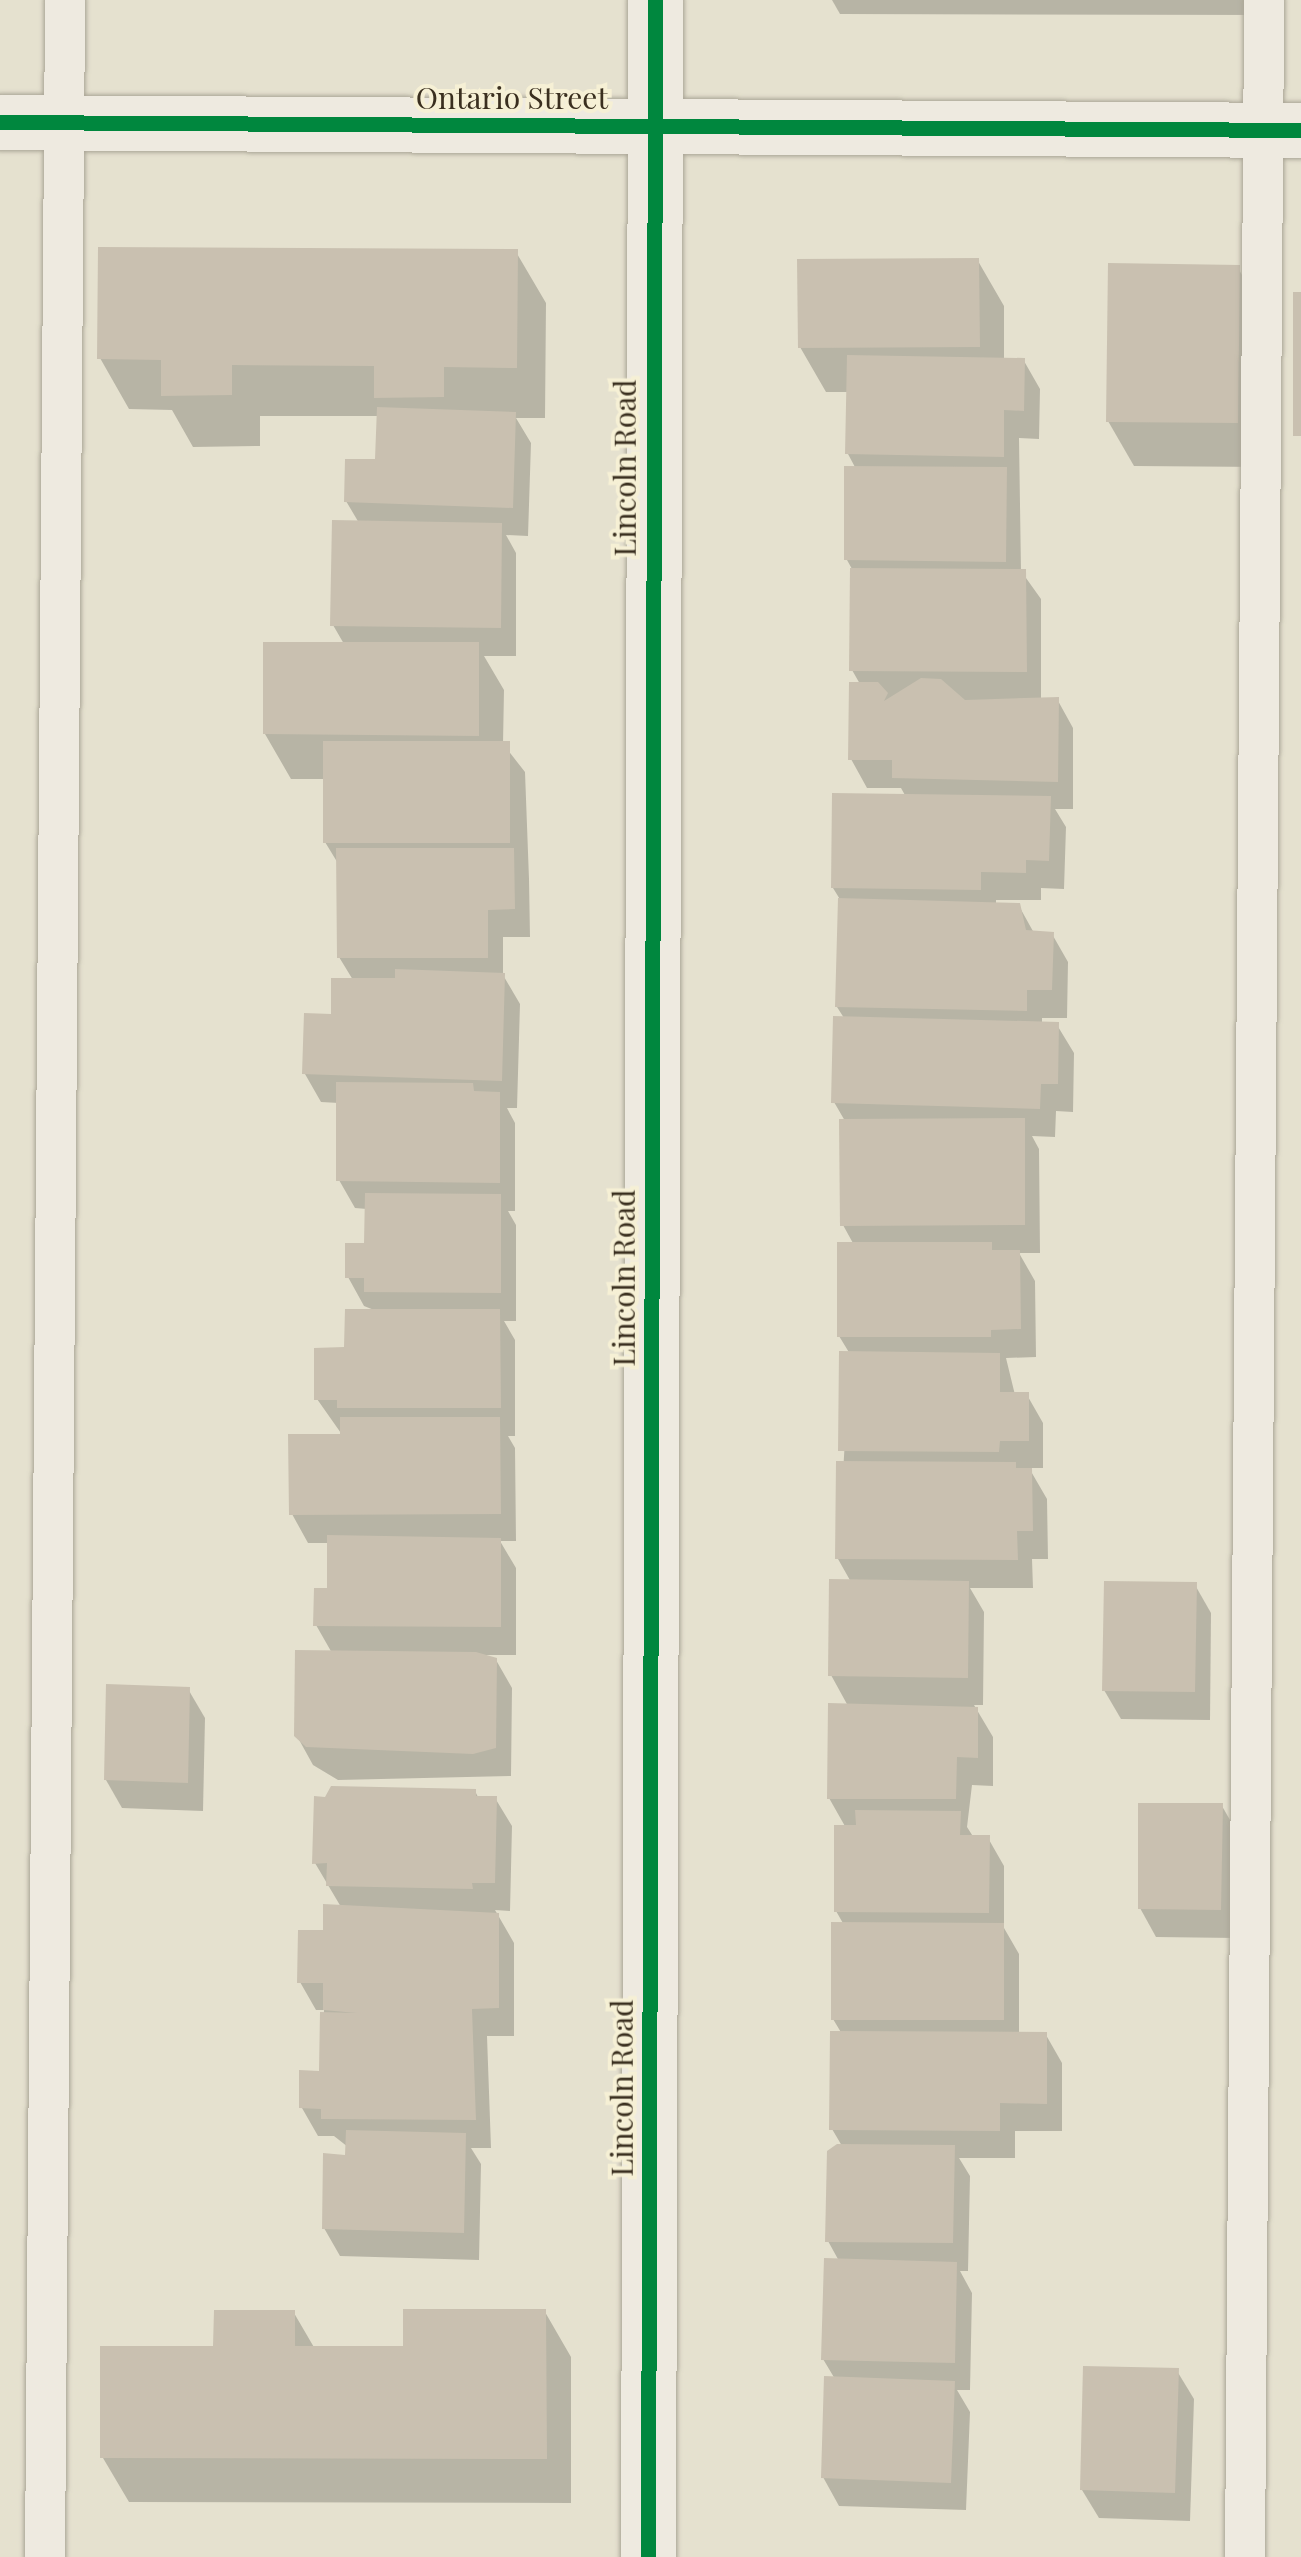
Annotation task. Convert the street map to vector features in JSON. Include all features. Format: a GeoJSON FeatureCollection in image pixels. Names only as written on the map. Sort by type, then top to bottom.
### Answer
{"type":"FeatureCollection","features":[{"type":"Feature","properties":{"kind":"street","name":"Lincoln Road"},"geometry":{"type":"LineString","coordinates":[[648,2557],[655,0]]}},
{"type":"Feature","properties":{"kind":"street","name":"Ontario Street"},"geometry":{"type":"LineString","coordinates":[[0,122],[654,126],[1289,123]]}},
{"type":"Feature","properties":{"kind":"lane"},"geometry":{"type":"LineString","coordinates":[[44,2557],[65,0]]}},
{"type":"Feature","properties":{"kind":"lane"},"geometry":{"type":"LineString","coordinates":[[1245,2557],[1289,123],[1264,0]]}},
{"type":"Feature","properties":{"kind":"building"},"geometry":{"type":"Polygon","coordinates":[[[98,247],[518,249],[517,368],[444,367],[444,397],[374,398],[374,366],[232,365],[232,395],[161,396],[161,360],[97,359],[98,247]]]}},
{"type":"Feature","properties":{"kind":"building"},"geometry":{"type":"Polygon","coordinates":[[[979,258],[980,347],[798,348],[797,259],[979,258]]]}},
{"type":"Feature","properties":{"kind":"building"},"geometry":{"type":"Polygon","coordinates":[[[1108,263],[1240,265],[1238,423],[1106,422],[1108,263]]]}},
{"type":"Feature","properties":{"kind":"building"},"geometry":{"type":"Polygon","coordinates":[[[1293,292],[1301,292],[1301,436],[1293,436],[1293,292]]]}},
{"type":"Feature","properties":{"kind":"building"},"geometry":{"type":"Polygon","coordinates":[[[847,355],[1025,358],[1024,411],[1004,410],[1004,457],[845,454],[847,355]]]}},
{"type":"Feature","properties":{"kind":"building"},"geometry":{"type":"Polygon","coordinates":[[[377,407],[516,412],[513,508],[344,502],[345,459],[375,459],[377,407]]]}},
{"type":"Feature","properties":{"kind":"building"},"geometry":{"type":"Polygon","coordinates":[[[844,466],[1007,467],[1006,562],[844,560],[844,466]]]}},
{"type":"Feature","properties":{"kind":"building"},"geometry":{"type":"Polygon","coordinates":[[[332,520],[502,523],[501,628],[330,626],[332,520]]]}},
{"type":"Feature","properties":{"kind":"building"},"geometry":{"type":"Polygon","coordinates":[[[850,568],[1026,569],[1027,672],[849,671],[850,568]]]}},
{"type":"Feature","properties":{"kind":"building"},"geometry":{"type":"Polygon","coordinates":[[[263,642],[479,642],[479,736],[263,734],[263,642]]]}},
{"type":"Feature","properties":{"kind":"building"},"geometry":{"type":"Polygon","coordinates":[[[921,678],[941,679],[965,700],[1059,697],[1058,782],[892,778],[892,760],[848,760],[849,682],[878,682],[888,693],[884,701],[921,678]]]}},
{"type":"Feature","properties":{"kind":"building"},"geometry":{"type":"Polygon","coordinates":[[[323,741],[510,741],[510,843],[323,843],[323,741]]]}},
{"type":"Feature","properties":{"kind":"building"},"geometry":{"type":"Polygon","coordinates":[[[832,793],[1051,796],[1049,861],[1026,860],[1026,873],[981,872],[981,890],[831,888],[832,793]]]}},
{"type":"Feature","properties":{"kind":"building"},"geometry":{"type":"Polygon","coordinates":[[[336,848],[514,848],[515,909],[488,910],[488,958],[337,958],[336,848]]]}},
{"type":"Feature","properties":{"kind":"building"},"geometry":{"type":"Polygon","coordinates":[[[838,898],[1020,903],[1026,930],[1054,932],[1052,990],[1027,990],[1027,1011],[835,1007],[838,898]]]}},
{"type":"Feature","properties":{"kind":"building"},"geometry":{"type":"Polygon","coordinates":[[[395,969],[505,973],[502,1081],[302,1074],[304,1013],[331,1014],[331,978],[395,978],[395,969]]]}},
{"type":"Feature","properties":{"kind":"building"},"geometry":{"type":"Polygon","coordinates":[[[833,1016],[1059,1022],[1058,1084],[1041,1084],[1040,1109],[831,1103],[833,1016]]]}},
{"type":"Feature","properties":{"kind":"building"},"geometry":{"type":"Polygon","coordinates":[[[336,1082],[473,1083],[474,1091],[500,1092],[500,1183],[336,1181],[336,1082]]]}},
{"type":"Feature","properties":{"kind":"building"},"geometry":{"type":"Polygon","coordinates":[[[1025,1118],[1025,1225],[840,1226],[839,1119],[1025,1118]]]}},
{"type":"Feature","properties":{"kind":"building"},"geometry":{"type":"Polygon","coordinates":[[[365,1193],[501,1194],[501,1293],[364,1292],[364,1278],[345,1278],[345,1243],[364,1243],[365,1193]]]}},
{"type":"Feature","properties":{"kind":"building"},"geometry":{"type":"Polygon","coordinates":[[[837,1242],[992,1242],[992,1250],[1020,1250],[1021,1329],[991,1330],[991,1337],[837,1337],[837,1242]]]}},
{"type":"Feature","properties":{"kind":"building"},"geometry":{"type":"Polygon","coordinates":[[[345,1309],[500,1309],[501,1408],[337,1408],[337,1400],[314,1400],[314,1348],[344,1347],[345,1309]]]}},
{"type":"Feature","properties":{"kind":"building"},"geometry":{"type":"Polygon","coordinates":[[[839,1351],[1000,1353],[1000,1392],[1029,1392],[1029,1441],[1000,1441],[999,1452],[838,1451],[839,1351]]]}},
{"type":"Feature","properties":{"kind":"building"},"geometry":{"type":"Polygon","coordinates":[[[340,1417],[500,1417],[501,1514],[289,1515],[288,1434],[340,1434],[340,1417]]]}},
{"type":"Feature","properties":{"kind":"building"},"geometry":{"type":"Polygon","coordinates":[[[836,1461],[1016,1462],[1016,1468],[1032,1468],[1033,1531],[1017,1531],[1018,1560],[835,1559],[836,1461]]]}},
{"type":"Feature","properties":{"kind":"building"},"geometry":{"type":"Polygon","coordinates":[[[327,1535],[501,1538],[501,1627],[313,1626],[314,1588],[327,1588],[327,1535]]]}},
{"type":"Feature","properties":{"kind":"building"},"geometry":{"type":"Polygon","coordinates":[[[829,1579],[969,1581],[968,1678],[828,1676],[829,1579]]]}},
{"type":"Feature","properties":{"kind":"building"},"geometry":{"type":"Polygon","coordinates":[[[1104,1581],[1197,1582],[1195,1692],[1102,1691],[1104,1581]]]}},
{"type":"Feature","properties":{"kind":"building"},"geometry":{"type":"Polygon","coordinates":[[[295,1650],[476,1652],[497,1658],[496,1748],[473,1754],[306,1747],[294,1736],[295,1650]]]}},
{"type":"Feature","properties":{"kind":"building"},"geometry":{"type":"Polygon","coordinates":[[[106,1684],[190,1687],[188,1783],[104,1780],[106,1684]]]}},
{"type":"Feature","properties":{"kind":"building"},"geometry":{"type":"Polygon","coordinates":[[[828,1703],[978,1707],[978,1758],[957,1757],[956,1799],[827,1799],[828,1703]]]}},
{"type":"Feature","properties":{"kind":"building"},"geometry":{"type":"Polygon","coordinates":[[[331,1786],[476,1789],[476,1796],[497,1796],[495,1883],[472,1883],[473,1889],[326,1886],[327,1863],[312,1864],[314,1796],[325,1797],[331,1786]]]}},
{"type":"Feature","properties":{"kind":"building"},"geometry":{"type":"Polygon","coordinates":[[[1138,1803],[1223,1803],[1221,1910],[1138,1909],[1138,1803]]]}},
{"type":"Feature","properties":{"kind":"building"},"geometry":{"type":"Polygon","coordinates":[[[855,1810],[961,1811],[960,1835],[990,1835],[989,1913],[834,1912],[834,1825],[856,1825],[855,1810]]]}},
{"type":"Feature","properties":{"kind":"building"},"geometry":{"type":"Polygon","coordinates":[[[323,1904],[499,1913],[499,2008],[472,2009],[476,2120],[321,2119],[321,2109],[299,2108],[299,2070],[319,2071],[320,2012],[357,2013],[323,2010],[323,1983],[297,1983],[298,1930],[323,1930],[323,1904]]]}},
{"type":"Feature","properties":{"kind":"building"},"geometry":{"type":"Polygon","coordinates":[[[831,1922],[1004,1923],[1004,2020],[831,2020],[831,1922]]]}},
{"type":"Feature","properties":{"kind":"building"},"geometry":{"type":"Polygon","coordinates":[[[830,2031],[1047,2032],[1047,2104],[1000,2103],[1000,2131],[829,2130],[830,2031]]]}},
{"type":"Feature","properties":{"kind":"building"},"geometry":{"type":"Polygon","coordinates":[[[346,2130],[466,2133],[464,2233],[322,2229],[323,2153],[345,2155],[346,2130]]]}},
{"type":"Feature","properties":{"kind":"building"},"geometry":{"type":"Polygon","coordinates":[[[837,2144],[955,2145],[953,2243],[825,2242],[827,2151],[837,2144]]]}},
{"type":"Feature","properties":{"kind":"building"},"geometry":{"type":"Polygon","coordinates":[[[824,2258],[957,2262],[955,2363],[821,2360],[824,2258]]]}},
{"type":"Feature","properties":{"kind":"building"},"geometry":{"type":"Polygon","coordinates":[[[403,2309],[546,2309],[547,2459],[100,2458],[100,2346],[213,2346],[214,2310],[295,2310],[295,2346],[403,2346],[403,2309]]]}},
{"type":"Feature","properties":{"kind":"building"},"geometry":{"type":"Polygon","coordinates":[[[1083,2366],[1179,2368],[1175,2493],[1080,2490],[1083,2366]]]}},
{"type":"Feature","properties":{"kind":"building"},"geometry":{"type":"Polygon","coordinates":[[[824,2376],[955,2381],[951,2483],[821,2478],[824,2376]]]}},
{"type":"Feature","properties":{"kind":"cycle path"},"geometry":{"type":"LineString","coordinates":[[648,2557],[655,0]]}},
{"type":"Feature","properties":{"kind":"cycle path"},"geometry":{"type":"LineString","coordinates":[[0,122],[1301,130]]}}]}
